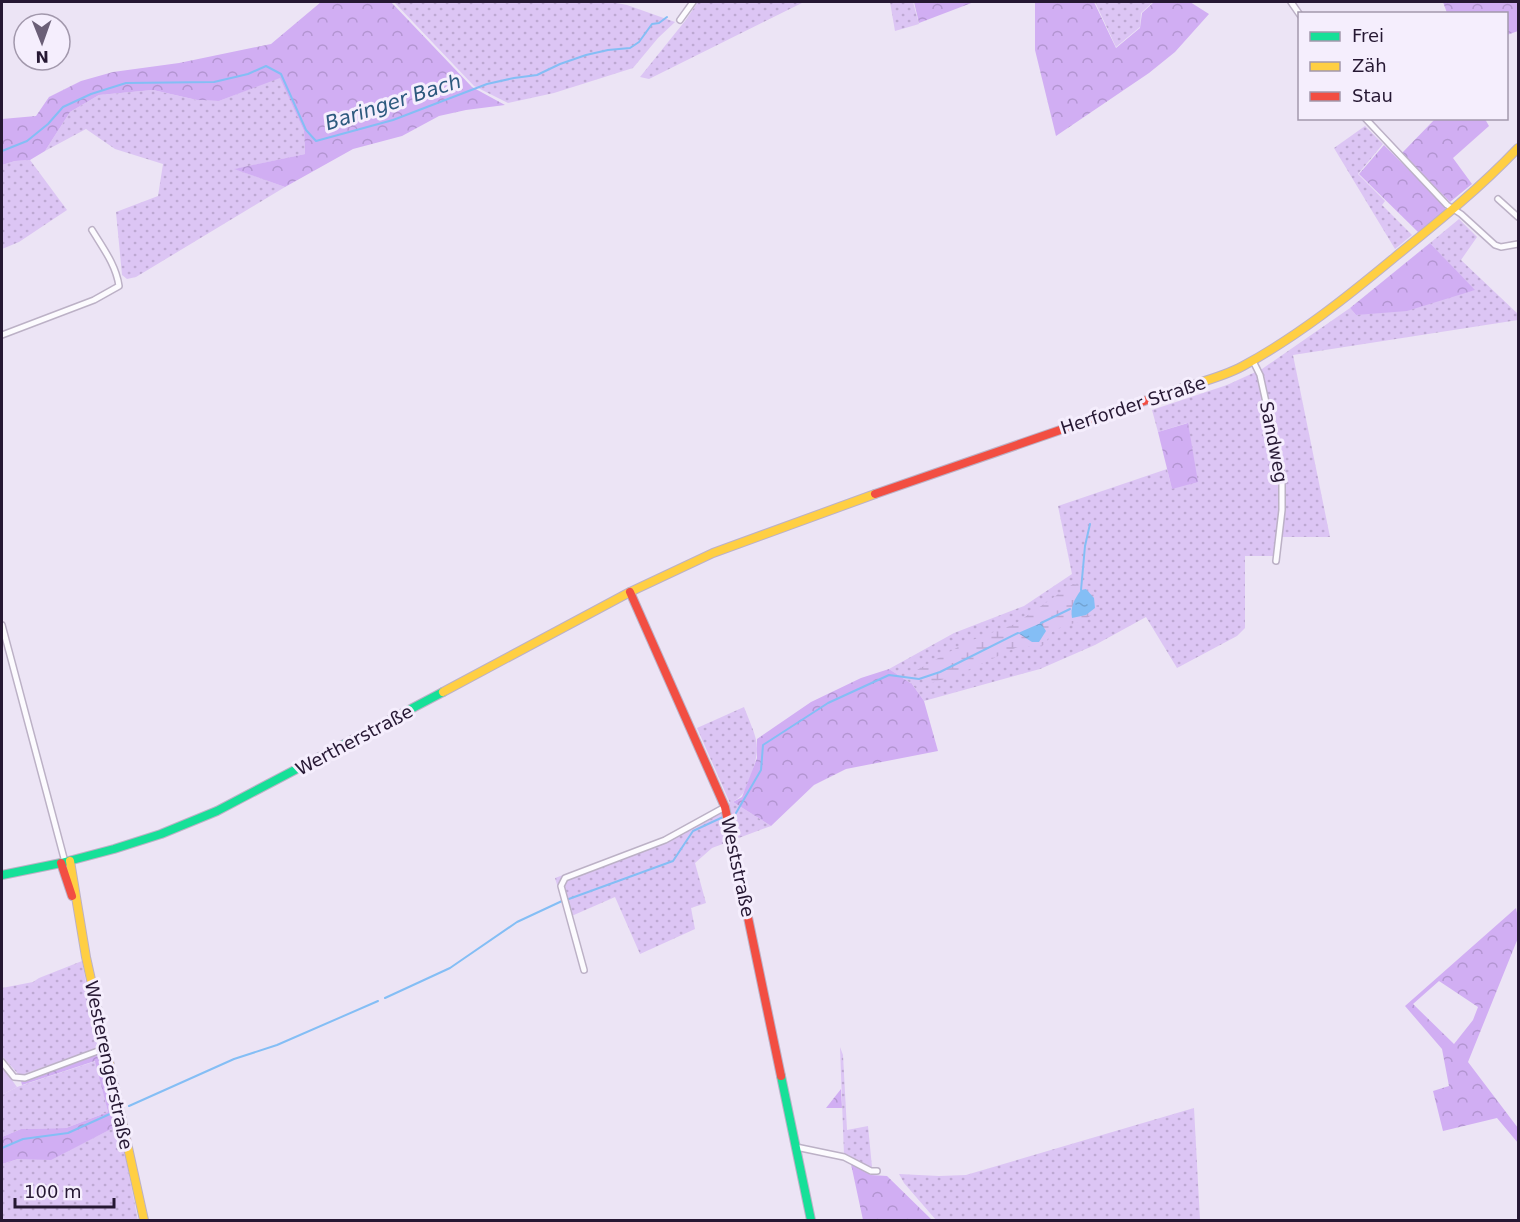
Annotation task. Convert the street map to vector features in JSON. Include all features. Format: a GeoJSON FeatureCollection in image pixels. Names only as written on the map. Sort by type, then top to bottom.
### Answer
{"type":"FeatureCollection","features":[{"type":"Feature","properties":{"kind":"main road","name":"Herforder Straße"},"geometry":{"type":"LineString","coordinates":[[690,563],[744,541],[1210,379],[1253,361],[1320,317],[1454,210],[1518,148]]}},
{"type":"Feature","properties":{"kind":"main road","name":"Wertherstraße"},"geometry":{"type":"LineString","coordinates":[[2,875],[65,862],[152,837],[217,811],[630,592],[690,563]]}},
{"type":"Feature","properties":{"kind":"main road","name":"Weststraße"},"geometry":{"type":"LineString","coordinates":[[630,592],[725,807],[812,1221]]}},
{"type":"Feature","properties":{"kind":"main road","name":"Westerengerstraße"},"geometry":{"type":"LineString","coordinates":[[65,862],[144,1221]]}},
{"type":"Feature","properties":{"kind":"street"},"geometry":{"type":"LineString","coordinates":[[680,20],[693,2]]}},
{"type":"Feature","properties":{"kind":"street"},"geometry":{"type":"LineString","coordinates":[[1367,120],[1454,210],[1496,245],[1501,247],[1518,244]]}},
{"type":"Feature","properties":{"kind":"street"},"geometry":{"type":"LineString","coordinates":[[1498,199],[1518,217]]}},
{"type":"Feature","properties":{"kind":"street"},"geometry":{"type":"LineString","coordinates":[[2,335],[94,300],[119,286],[118,277],[109,256],[92,230]]}},
{"type":"Feature","properties":{"kind":"street","name":"Sandweg"},"geometry":{"type":"LineString","coordinates":[[1253,361],[1260,375],[1282,475],[1282,510],[1276,561]]}},
{"type":"Feature","properties":{"kind":"street","name":"Westerengerstraße"},"geometry":{"type":"LineString","coordinates":[[2,625],[65,862]]}},
{"type":"Feature","properties":{"kind":"street"},"geometry":{"type":"LineString","coordinates":[[584,970],[561,886],[564,878],[665,840],[725,807]]}},
{"type":"Feature","properties":{"kind":"street"},"geometry":{"type":"LineString","coordinates":[[2,1062],[14,1077],[25,1078],[106,1048]]}},
{"type":"Feature","properties":{"kind":"street"},"geometry":{"type":"LineString","coordinates":[[796,1147],[844,1157],[871,1171],[877,1171]]}},
{"type":"Feature","properties":{"kind":"green space"},"geometry":{"type":"Polygon","coordinates":[[[321,2],[391,2],[472,87],[505,105],[439,116],[402,136],[353,149],[285,187],[234,169],[305,154],[304,131],[280,78],[219,101],[197,100],[153,90],[99,95],[70,112],[45,151],[30,160],[2,165],[2,119],[36,116],[49,97],[81,81],[113,72],[179,63],[271,44],[321,2]]]}},
{"type":"Feature","properties":{"kind":"green space"},"geometry":{"type":"Polygon","coordinates":[[[394,2],[612,2],[675,22],[633,68],[554,93],[508,103],[474,86],[394,2]]]}},
{"type":"Feature","properties":{"kind":"green space"},"geometry":{"type":"Polygon","coordinates":[[[698,2],[804,2],[649,79],[640,77],[698,2]]]}},
{"type":"Feature","properties":{"kind":"green space"},"geometry":{"type":"Polygon","coordinates":[[[890,2],[913,2],[919,24],[895,31],[890,2]]]}},
{"type":"Feature","properties":{"kind":"green space"},"geometry":{"type":"Polygon","coordinates":[[[914,2],[974,2],[919,23],[914,2]]]}},
{"type":"Feature","properties":{"kind":"green space"},"geometry":{"type":"Polygon","coordinates":[[[1035,2],[1094,2],[1116,48],[1140,28],[1142,13],[1154,2],[1190,2],[1209,14],[1175,52],[1149,73],[1056,136],[1035,50],[1035,2]]]}},
{"type":"Feature","properties":{"kind":"green space"},"geometry":{"type":"Polygon","coordinates":[[[1095,2],[1153,2],[1141,13],[1140,27],[1116,47],[1095,2]]]}},
{"type":"Feature","properties":{"kind":"green space"},"geometry":{"type":"Polygon","coordinates":[[[1443,2],[1518,2],[1518,31],[1508,35],[1508,12],[1447,12],[1443,2]]]}},
{"type":"Feature","properties":{"kind":"green space"},"geometry":{"type":"Polygon","coordinates":[[[280,77],[304,131],[305,154],[235,169],[285,187],[136,277],[127,279],[122,275],[116,212],[158,196],[163,164],[115,149],[86,129],[45,151],[70,112],[99,95],[153,90],[197,100],[219,101],[280,77]]]}},
{"type":"Feature","properties":{"kind":"green space"},"geometry":{"type":"Polygon","coordinates":[[[1434,120],[1486,120],[1489,126],[1453,158],[1472,184],[1450,202],[1402,153],[1434,120]]]}},
{"type":"Feature","properties":{"kind":"green space"},"geometry":{"type":"Polygon","coordinates":[[[1365,126],[1383,144],[1358,174],[1385,201],[1382,205],[1412,235],[1395,249],[1334,148],[1365,126]]]}},
{"type":"Feature","properties":{"kind":"green space"},"geometry":{"type":"Polygon","coordinates":[[[1384,145],[1445,206],[1445,211],[1418,232],[1359,174],[1384,145]]]}},
{"type":"Feature","properties":{"kind":"green space"},"geometry":{"type":"Polygon","coordinates":[[[30,160],[67,210],[19,242],[2,249],[2,165],[30,160]]]}},
{"type":"Feature","properties":{"kind":"green space"},"geometry":{"type":"Polygon","coordinates":[[[1459,219],[1477,237],[1461,260],[1518,314],[1518,320],[1293,355],[1330,537],[1276,537],[1275,556],[1245,556],[1245,628],[1237,636],[1177,668],[1146,617],[1095,645],[1040,669],[924,701],[912,684],[889,669],[954,633],[1024,606],[1072,574],[1058,506],[1167,469],[1172,489],[1187,423],[1158,432],[1152,410],[1227,385],[1262,369],[1350,308],[1356,315],[1474,290],[1430,243],[1459,219]]]}},
{"type":"Feature","properties":{"kind":"green space"},"geometry":{"type":"Polygon","coordinates":[[[1430,243],[1475,290],[1407,311],[1356,315],[1350,308],[1430,243]]]}},
{"type":"Feature","properties":{"kind":"green space"},"geometry":{"type":"Polygon","coordinates":[[[1188,423],[1198,482],[1172,489],[1158,432],[1188,423]]]}},
{"type":"Feature","properties":{"kind":"green space"},"geometry":{"type":"Polygon","coordinates":[[[1073,584],[1090,586],[1099,598],[1099,610],[1081,622],[1065,625],[1052,632],[1044,645],[1034,647],[1022,645],[955,676],[930,683],[917,670],[967,642],[1015,624],[1073,584]]]}},
{"type":"Feature","properties":{"kind":"green space"},"geometry":{"type":"Polygon","coordinates":[[[889,669],[912,684],[924,701],[938,751],[846,769],[814,785],[771,826],[733,802],[742,797],[757,758],[757,739],[811,702],[861,678],[889,669]]]}},
{"type":"Feature","properties":{"kind":"green space"},"geometry":{"type":"Polygon","coordinates":[[[744,707],[755,736],[757,750],[746,787],[733,802],[771,826],[712,848],[695,863],[706,903],[691,908],[695,929],[640,954],[615,897],[567,918],[555,878],[663,838],[730,803],[697,728],[744,707]]]}},
{"type":"Feature","properties":{"kind":"green space"},"geometry":{"type":"Polygon","coordinates":[[[1516,908],[1518,938],[1468,1062],[1518,1128],[1518,1143],[1497,1118],[1443,1131],[1433,1091],[1449,1086],[1442,1049],[1405,1006],[1516,908]],[[1439,981],[1413,1004],[1454,1044],[1473,1020],[1478,1007],[1439,981]]]}},
{"type":"Feature","properties":{"kind":"green space"},"geometry":{"type":"Polygon","coordinates":[[[82,961],[98,1048],[24,1074],[18,1074],[2,1056],[2,988],[33,982],[82,961]]]}},
{"type":"Feature","properties":{"kind":"green space"},"geometry":{"type":"Polygon","coordinates":[[[840,1047],[843,1055],[847,1130],[868,1126],[872,1167],[844,1155],[840,1047]]]}},
{"type":"Feature","properties":{"kind":"green space"},"geometry":{"type":"Polygon","coordinates":[[[103,1052],[119,1125],[51,1160],[18,1159],[2,1164],[2,1137],[21,1129],[66,1128],[108,1112],[95,1061],[22,1085],[21,1081],[103,1052]]]}},
{"type":"Feature","properties":{"kind":"green space"},"geometry":{"type":"Polygon","coordinates":[[[96,1061],[108,1112],[66,1128],[21,1129],[2,1137],[2,1095],[17,1087],[96,1061]]]}},
{"type":"Feature","properties":{"kind":"green space"},"geometry":{"type":"Polygon","coordinates":[[[4,1069],[17,1087],[2,1095],[2,1070],[4,1069]]]}},
{"type":"Feature","properties":{"kind":"green space"},"geometry":{"type":"Polygon","coordinates":[[[841,1089],[842,1108],[826,1108],[841,1089]]]}},
{"type":"Feature","properties":{"kind":"green space"},"geometry":{"type":"Polygon","coordinates":[[[1194,1108],[1200,1220],[936,1220],[899,1174],[966,1175],[1194,1108]]]}},
{"type":"Feature","properties":{"kind":"green space"},"geometry":{"type":"Polygon","coordinates":[[[119,1125],[138,1220],[2,1220],[2,1164],[18,1159],[51,1159],[119,1125]]]}},
{"type":"Feature","properties":{"kind":"green space"},"geometry":{"type":"Polygon","coordinates":[[[851,1164],[871,1175],[887,1176],[932,1220],[863,1220],[851,1164]]]}},
{"type":"Feature","properties":{"kind":"water"},"geometry":{"type":"Polygon","coordinates":[[[1086,589],[1094,598],[1095,608],[1086,615],[1072,618],[1072,607],[1075,600],[1081,590],[1086,589]]]}},
{"type":"Feature","properties":{"kind":"water"},"geometry":{"type":"Polygon","coordinates":[[[1041,623],[1046,631],[1039,642],[1032,642],[1018,633],[1041,623]]]}},
{"type":"Feature","properties":{"kind":"waterway","name":"Baringer Bach"},"geometry":{"type":"LineString","coordinates":[[2,151],[27,141],[48,124],[63,107],[91,94],[126,83],[214,82],[248,74],[266,66],[281,74],[306,130],[316,141],[393,120],[487,84],[537,75],[586,55],[630,48],[639,42],[652,24],[659,23],[667,17]]}},
{"type":"Feature","properties":{"kind":"waterway"},"geometry":{"type":"LineString","coordinates":[[1081,590],[1085,546],[1090,524]]}},
{"type":"Feature","properties":{"kind":"waterway"},"geometry":{"type":"LineString","coordinates":[[1041,623],[1070,609]]}},
{"type":"Feature","properties":{"kind":"waterway"},"geometry":{"type":"LineString","coordinates":[[736,813],[761,770],[763,745],[828,703],[889,675],[919,679],[940,672],[1018,633]]}},
{"type":"Feature","properties":{"kind":"waterway"},"geometry":{"type":"LineString","coordinates":[[566,900],[673,861],[693,831],[723,817]]}},
{"type":"Feature","properties":{"kind":"waterway"},"geometry":{"type":"LineString","coordinates":[[385,998],[450,968],[517,922],[562,901]]}},
{"type":"Feature","properties":{"kind":"waterway"},"geometry":{"type":"LineString","coordinates":[[129,1106],[234,1059],[277,1045],[378,1001]]}},
{"type":"Feature","properties":{"kind":"waterway"},"geometry":{"type":"LineString","coordinates":[[2,1148],[23,1139],[68,1133],[112,1113]]}},
{"type":"Feature","properties":{"kind":"traffic: fast"},"geometry":{"type":"LineString","coordinates":[[2,875],[114,849],[161,834],[217,811],[443,692]]}},
{"type":"Feature","properties":{"kind":"traffic: fast"},"geometry":{"type":"LineString","coordinates":[[781,1076],[811,1220]]}},
{"type":"Feature","properties":{"kind":"traffic: slow"},"geometry":{"type":"LineString","coordinates":[[1179,389],[1235,370],[1303,329],[1359,287],[1443,218],[1518,148]]}},
{"type":"Feature","properties":{"kind":"traffic: slow"},"geometry":{"type":"LineString","coordinates":[[443,692],[630,592],[713,553],[875,494]]}},
{"type":"Feature","properties":{"kind":"traffic: slow"},"geometry":{"type":"LineString","coordinates":[[70,861],[86,957],[144,1220]]}},
{"type":"Feature","properties":{"kind":"traffic: jam"},"geometry":{"type":"LineString","coordinates":[[875,494],[1179,389]]}},
{"type":"Feature","properties":{"kind":"traffic: jam"},"geometry":{"type":"LineString","coordinates":[[630,592],[725,807],[781,1076]]}},
{"type":"Feature","properties":{"kind":"traffic: jam"},"geometry":{"type":"LineString","coordinates":[[61,863],[72,896]]}}]}
